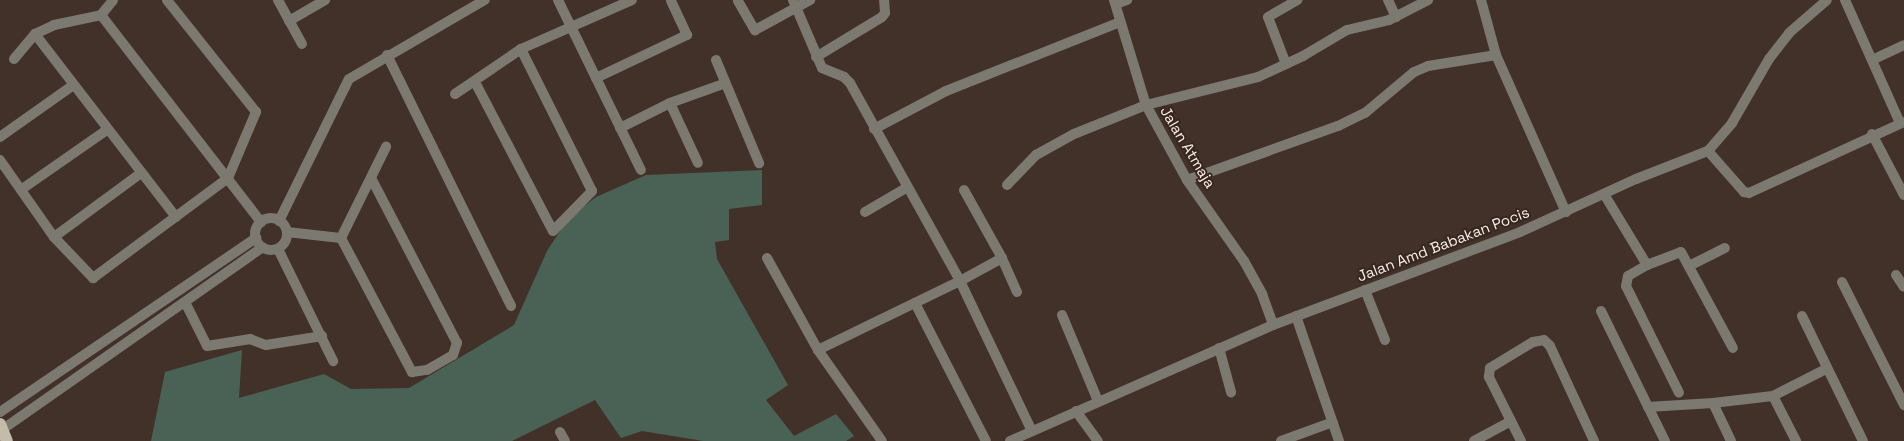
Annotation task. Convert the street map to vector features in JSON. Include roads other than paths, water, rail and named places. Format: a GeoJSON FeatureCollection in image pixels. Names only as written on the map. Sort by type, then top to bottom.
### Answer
{"type":"FeatureCollection","features":[{"type":"Feature","properties":{"kind":"street"},"geometry":{"type":"LineString","coordinates":[[14,59],[35,34],[54,25],[101,15],[113,0]]}},
{"type":"Feature","properties":{"kind":"street"},"geometry":{"type":"LineString","coordinates":[[0,160],[54,236],[94,278],[228,178],[256,112],[167,0]]}},
{"type":"Feature","properties":{"kind":"street"},"geometry":{"type":"LineString","coordinates":[[278,0],[302,44]]}},
{"type":"Feature","properties":{"kind":"street"},"geometry":{"type":"LineString","coordinates":[[289,21],[325,0]]}},
{"type":"Feature","properties":{"kind":"street"},"geometry":{"type":"LineString","coordinates":[[279,221],[345,84],[388,55],[484,0]]}},
{"type":"Feature","properties":{"kind":"street"},"geometry":{"type":"LineString","coordinates":[[558,0],[641,170]]}},
{"type":"Feature","properties":{"kind":"street"},"geometry":{"type":"LineString","coordinates":[[455,94],[521,49],[571,25],[632,0]]}},
{"type":"Feature","properties":{"kind":"street"},"geometry":{"type":"LineString","coordinates":[[596,78],[687,36],[671,0]]}},
{"type":"Feature","properties":{"kind":"street"},"geometry":{"type":"LineString","coordinates":[[738,1],[755,30],[795,5],[810,0]]}},
{"type":"Feature","properties":{"kind":"street"},"geometry":{"type":"LineString","coordinates":[[816,57],[882,17],[885,13],[884,0]]}},
{"type":"Feature","properties":{"kind":"street"},"geometry":{"type":"LineString","coordinates":[[1115,2],[1127,0]]}},
{"type":"Feature","properties":{"kind":"street"},"geometry":{"type":"LineString","coordinates":[[1286,64],[1268,17],[1298,0]]}},
{"type":"Feature","properties":{"kind":"street"},"geometry":{"type":"LineString","coordinates":[[1388,0],[1396,17]]}},
{"type":"Feature","properties":{"kind":"street"},"geometry":{"type":"LineString","coordinates":[[1007,185],[1036,155],[1074,134],[1146,105],[1213,90],[1286,64],[1347,30],[1396,17],[1428,0]]}},
{"type":"Feature","properties":{"kind":"street"},"geometry":{"type":"LineString","coordinates":[[1481,0],[1496,55],[1566,212]]}},
{"type":"Feature","properties":{"kind":"street","name":"Jalan Amd Babakan Pocis"},"geometry":{"type":"LineString","coordinates":[[1010,441],[1273,325],[1566,212],[1604,194],[1708,151],[1732,123],[1769,59],[1789,33],[1826,0]]}},
{"type":"Feature","properties":{"kind":"street"},"geometry":{"type":"LineString","coordinates":[[1708,151],[1744,192],[1749,192],[1872,134],[1902,122],[1845,0]]}},
{"type":"Feature","properties":{"kind":"street","name":"Jalan Atmaja"},"geometry":{"type":"LineString","coordinates":[[1115,2],[1146,105],[1187,180],[1244,261],[1262,294],[1273,325]]}},
{"type":"Feature","properties":{"kind":"street"},"geometry":{"type":"LineString","coordinates":[[795,5],[816,57],[826,72],[847,79],[906,188],[960,281],[1032,431]]}},
{"type":"Feature","properties":{"kind":"street"},"geometry":{"type":"LineString","coordinates":[[101,15],[262,222]]}},
{"type":"Feature","properties":{"kind":"street"},"geometry":{"type":"LineString","coordinates":[[874,129],[946,91],[1120,22]]}},
{"type":"Feature","properties":{"kind":"street"},"geometry":{"type":"LineString","coordinates":[[35,34],[72,86],[176,217]]}},
{"type":"Feature","properties":{"kind":"street"},"geometry":{"type":"LineString","coordinates":[[1872,60],[1904,46]]}},
{"type":"Feature","properties":{"kind":"street"},"geometry":{"type":"LineString","coordinates":[[474,82],[552,231],[592,191],[521,49]]}},
{"type":"Feature","properties":{"kind":"street"},"geometry":{"type":"LineString","coordinates":[[388,55],[511,306]]}},
{"type":"Feature","properties":{"kind":"street"},"geometry":{"type":"LineString","coordinates":[[1187,180],[1338,126],[1365,113],[1414,72],[1428,66],[1496,55]]}},
{"type":"Feature","properties":{"kind":"street"},"geometry":{"type":"LineString","coordinates":[[716,60],[759,163]]}},
{"type":"Feature","properties":{"kind":"street"},"geometry":{"type":"LineString","coordinates":[[620,128],[670,104],[726,83]]}},
{"type":"Feature","properties":{"kind":"street"},"geometry":{"type":"LineString","coordinates":[[0,136],[72,86]]}},
{"type":"Feature","properties":{"kind":"street"},"geometry":{"type":"LineString","coordinates":[[670,104],[698,163]]}},
{"type":"Feature","properties":{"kind":"street"},"geometry":{"type":"LineString","coordinates":[[22,189],[107,130]]}},
{"type":"Feature","properties":{"kind":"street"},"geometry":{"type":"LineString","coordinates":[[1872,134],[1904,195]]}},
{"type":"Feature","properties":{"kind":"street"},"geometry":{"type":"LineString","coordinates":[[341,238],[386,147]]}},
{"type":"Feature","properties":{"kind":"street"},"geometry":{"type":"LineString","coordinates":[[54,236],[141,173]]}},
{"type":"Feature","properties":{"kind":"street"},"geometry":{"type":"LineString","coordinates":[[341,238],[412,372],[427,370],[453,355],[457,350],[457,343],[370,178]]}},
{"type":"Feature","properties":{"kind":"street"},"geometry":{"type":"LineString","coordinates":[[865,212],[906,188]]}},
{"type":"Feature","properties":{"kind":"street"},"geometry":{"type":"LineString","coordinates":[[964,190],[1002,258],[1018,292]]}},
{"type":"Feature","properties":{"kind":"street"},"geometry":{"type":"LineString","coordinates":[[1604,194],[1647,265]]}},
{"type":"Feature","properties":{"kind":"street"},"geometry":{"type":"LineString","coordinates":[[274,218],[279,221],[287,232],[285,242],[278,249],[264,247],[256,238],[257,226],[262,222],[274,218]]}},
{"type":"Feature","properties":{"kind":"street"},"geometry":{"type":"LineString","coordinates":[[287,232],[341,238]]}},
{"type":"Feature","properties":{"kind":"street"},"geometry":{"type":"LineString","coordinates":[[0,412],[256,238]]}},
{"type":"Feature","properties":{"kind":"street"},"geometry":{"type":"LineString","coordinates":[[3,434],[125,344],[264,247]]}},
{"type":"Feature","properties":{"kind":"street"},"geometry":{"type":"LineString","coordinates":[[1689,266],[1725,248]]}},
{"type":"Feature","properties":{"kind":"street"},"geometry":{"type":"LineString","coordinates":[[278,249],[333,361]]}},
{"type":"Feature","properties":{"kind":"street"},"geometry":{"type":"LineString","coordinates":[[1679,393],[1626,286],[1628,276],[1647,265],[1678,252],[1689,266],[1733,348]]}},
{"type":"Feature","properties":{"kind":"street"},"geometry":{"type":"LineString","coordinates":[[767,258],[818,350],[882,441]]}},
{"type":"Feature","properties":{"kind":"street"},"geometry":{"type":"LineString","coordinates":[[818,350],[960,281],[1002,258]]}},
{"type":"Feature","properties":{"kind":"street"},"geometry":{"type":"LineString","coordinates":[[1896,275],[1904,287]]}},
{"type":"Feature","properties":{"kind":"street"},"geometry":{"type":"LineString","coordinates":[[1842,282],[1904,405]]}},
{"type":"Feature","properties":{"kind":"street"},"geometry":{"type":"LineString","coordinates":[[1365,290],[1385,340]]}},
{"type":"Feature","properties":{"kind":"street"},"geometry":{"type":"LineString","coordinates":[[185,302],[207,346],[250,339],[266,345],[322,336]]}},
{"type":"Feature","properties":{"kind":"street"},"geometry":{"type":"LineString","coordinates":[[915,302],[986,441]]}},
{"type":"Feature","properties":{"kind":"street"},"geometry":{"type":"LineString","coordinates":[[1601,311],[1665,441]]}},
{"type":"Feature","properties":{"kind":"street"},"geometry":{"type":"LineString","coordinates":[[1062,315],[1098,401]]}},
{"type":"Feature","properties":{"kind":"street"},"geometry":{"type":"LineString","coordinates":[[1296,316],[1339,441]]}},
{"type":"Feature","properties":{"kind":"street"},"geometry":{"type":"LineString","coordinates":[[1802,316],[1826,369],[1863,441]]}},
{"type":"Feature","properties":{"kind":"street"},"geometry":{"type":"LineString","coordinates":[[116,333],[125,344]]}},
{"type":"Feature","properties":{"kind":"street"},"geometry":{"type":"LineString","coordinates":[[1521,441],[1489,377],[1490,368],[1533,342],[1544,340],[1550,346],[1594,441]]}},
{"type":"Feature","properties":{"kind":"street"},"geometry":{"type":"LineString","coordinates":[[1219,348],[1231,392]]}},
{"type":"Feature","properties":{"kind":"street"},"geometry":{"type":"LineString","coordinates":[[1648,407],[1713,403],[1773,396],[1826,369]]}},
{"type":"Feature","properties":{"kind":"street"},"geometry":{"type":"LineString","coordinates":[[1773,396],[1796,441]]}},
{"type":"Feature","properties":{"kind":"street"},"geometry":{"type":"LineString","coordinates":[[1713,403],[1732,441]]}},
{"type":"Feature","properties":{"kind":"street"},"geometry":{"type":"LineString","coordinates":[[1076,411],[1098,441]]}},
{"type":"Feature","properties":{"kind":"street"},"geometry":{"type":"LineString","coordinates":[[1474,441],[1511,421]]}},
{"type":"Feature","properties":{"kind":"street"},"geometry":{"type":"LineString","coordinates":[[1281,441],[1333,422]]}}]}
